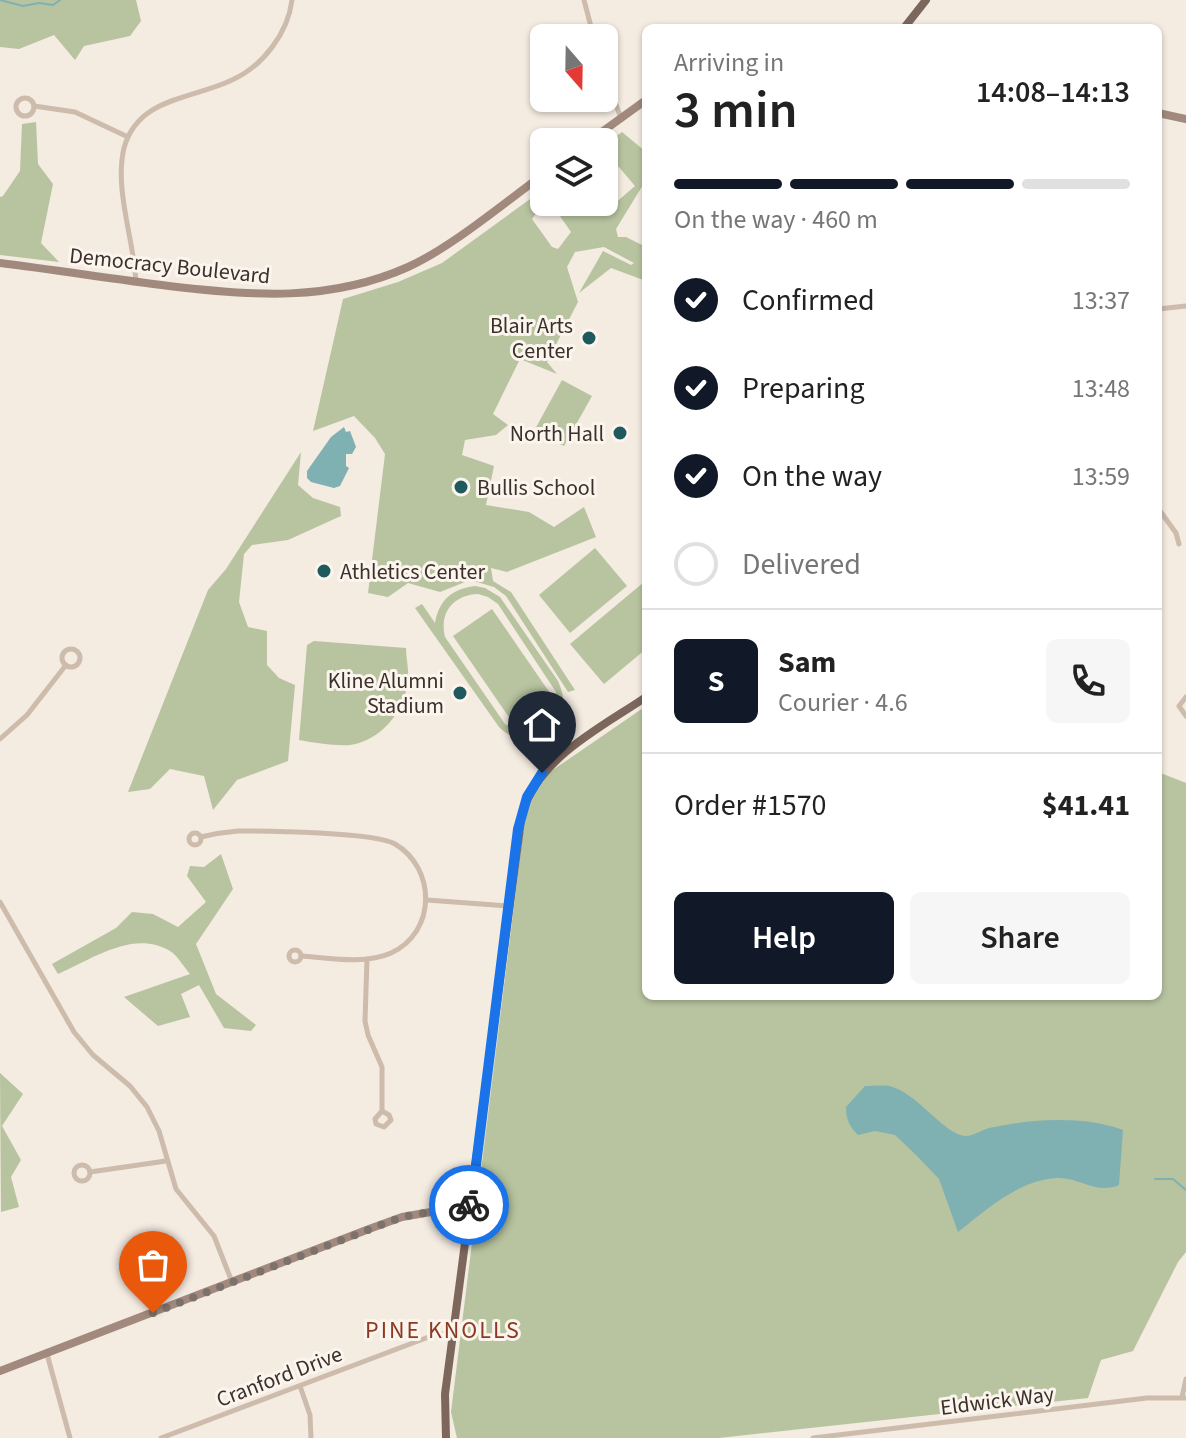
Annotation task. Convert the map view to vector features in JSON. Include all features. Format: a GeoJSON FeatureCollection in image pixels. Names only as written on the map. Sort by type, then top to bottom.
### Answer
{"type":"FeatureCollection","features":[{"type":"Feature","properties":{"kind":"main road"},"geometry":{"type":"LineString","coordinates":[[907,24],[926,0]]}},
{"type":"Feature","properties":{"kind":"main road"},"geometry":{"type":"LineString","coordinates":[[607,128],[642,103]]}},
{"type":"Feature","properties":{"kind":"main road"},"geometry":{"type":"LineString","coordinates":[[1162,114],[1186,119]]}},
{"type":"Feature","properties":{"kind":"main road","name":"Democracy Boulevard"},"geometry":{"type":"LineString","coordinates":[[0,263],[136,282],[267,295],[308,294],[386,276],[426,258],[530,184]]}},
{"type":"Feature","properties":{"kind":"main road"},"geometry":{"type":"LineString","coordinates":[[446,1438],[445,1394],[520,821],[534,784],[551,763],[642,700]]}},
{"type":"Feature","properties":{"kind":"main road"},"geometry":{"type":"LineString","coordinates":[[0,1371],[402,1217],[471,1205]]}},
{"type":"Feature","properties":{"kind":"street"},"geometry":{"type":"LineString","coordinates":[[136,282],[121,178],[128,137],[140,119],[161,104],[232,80],[255,64],[268,52],[285,27],[292,0]]}},
{"type":"Feature","properties":{"kind":"street"},"geometry":{"type":"LineString","coordinates":[[584,0],[590,24]]}},
{"type":"Feature","properties":{"kind":"street"},"geometry":{"type":"LineString","coordinates":[[34,106],[75,112],[128,137]]}},
{"type":"Feature","properties":{"kind":"street"},"geometry":{"type":"LineString","coordinates":[[618,110],[621,118]]}},
{"type":"Feature","properties":{"kind":"street"},"geometry":{"type":"LineString","coordinates":[[1162,309],[1186,306]]}},
{"type":"Feature","properties":{"kind":"street"},"geometry":{"type":"LineString","coordinates":[[1162,514],[1179,544]]}},
{"type":"Feature","properties":{"kind":"street"},"geometry":{"type":"LineString","coordinates":[[0,739],[27,715],[66,665]]}},
{"type":"Feature","properties":{"kind":"street"},"geometry":{"type":"LineString","coordinates":[[1186,697],[1179,706],[1186,716]]}},
{"type":"Feature","properties":{"kind":"street"},"geometry":{"type":"LineString","coordinates":[[201,837],[238,831],[382,838],[396,844],[411,857],[423,877],[427,900],[412,938],[391,953],[367,959],[301,956]]}},
{"type":"Feature","properties":{"kind":"street"},"geometry":{"type":"LineString","coordinates":[[427,900],[508,906]]}},
{"type":"Feature","properties":{"kind":"street"},"geometry":{"type":"LineString","coordinates":[[0,902],[79,1039],[147,1106],[159,1131],[179,1196],[214,1236],[233,1283]]}},
{"type":"Feature","properties":{"kind":"street"},"geometry":{"type":"LineString","coordinates":[[367,959],[366,1028],[382,1067],[382,1111]]}},
{"type":"Feature","properties":{"kind":"street"},"geometry":{"type":"LineString","coordinates":[[90,1172],[166,1161]]}},
{"type":"Feature","properties":{"kind":"street","name":"Cranford Drive"},"geometry":{"type":"LineString","coordinates":[[161,1438],[434,1335],[454,1331]]}},
{"type":"Feature","properties":{"kind":"street"},"geometry":{"type":"LineString","coordinates":[[46,1353],[70,1438]]}},
{"type":"Feature","properties":{"kind":"street"},"geometry":{"type":"LineString","coordinates":[[1184,1398],[1186,1379]]}},
{"type":"Feature","properties":{"kind":"street"},"geometry":{"type":"LineString","coordinates":[[300,1386],[310,1415],[311,1438]]}},
{"type":"Feature","properties":{"kind":"street","name":"Eldwick Way"},"geometry":{"type":"LineString","coordinates":[[813,1438],[1147,1398],[1184,1398]]}},
{"type":"Feature","properties":{"kind":"green space"},"geometry":{"type":"Polygon","coordinates":[[[0,0],[136,0],[141,21],[130,36],[84,46],[75,60],[54,35],[19,49],[0,47],[0,0]]]}},
{"type":"Feature","properties":{"kind":"green space"},"geometry":{"type":"Polygon","coordinates":[[[36,122],[38,164],[53,184],[41,243],[59,262],[0,255],[0,197],[20,171],[22,124],[36,122]]]}},
{"type":"Feature","properties":{"kind":"green space"},"geometry":{"type":"Polygon","coordinates":[[[622,132],[642,149],[642,187],[616,229],[618,237],[626,237],[642,245],[642,280],[611,268],[579,293],[603,251],[631,265],[634,263],[604,247],[575,252],[567,267],[578,302],[547,362],[557,374],[520,359],[493,414],[508,425],[496,435],[465,440],[462,455],[494,466],[486,505],[529,512],[554,527],[584,507],[596,537],[507,572],[491,568],[493,581],[511,592],[575,690],[568,692],[506,596],[494,587],[470,580],[440,592],[408,583],[388,597],[368,593],[385,454],[354,416],[313,431],[343,299],[398,282],[442,263],[530,199],[530,216],[534,216],[532,219],[552,247],[558,249],[571,232],[560,216],[618,216],[618,201],[635,186],[618,166],[618,135],[622,132]]]}},
{"type":"Feature","properties":{"kind":"green space"},"geometry":{"type":"Polygon","coordinates":[[[562,380],[592,396],[564,446],[534,431],[562,380]]]}},
{"type":"Feature","properties":{"kind":"green space"},"geometry":{"type":"Polygon","coordinates":[[[301,452],[298,485],[313,498],[340,507],[341,516],[288,540],[252,545],[244,554],[239,602],[248,627],[267,631],[267,665],[279,678],[295,685],[288,761],[237,780],[213,810],[204,776],[170,769],[150,789],[128,792],[208,590],[226,569],[301,452]]]}},
{"type":"Feature","properties":{"kind":"green space"},"geometry":{"type":"Polygon","coordinates":[[[595,548],[627,586],[570,633],[539,595],[595,548]]]}},
{"type":"Feature","properties":{"kind":"green space"},"geometry":{"type":"Polygon","coordinates":[[[642,584],[642,652],[604,684],[570,644],[642,584]]]}},
{"type":"Feature","properties":{"kind":"green space"},"geometry":{"type":"Polygon","coordinates":[[[467,588],[485,588],[500,597],[558,681],[563,712],[558,725],[539,740],[526,741],[513,737],[499,727],[415,608],[422,604],[435,623],[443,602],[453,593],[467,588]],[[469,595],[455,602],[444,620],[445,637],[505,724],[521,733],[543,729],[555,715],[556,692],[498,604],[488,597],[469,595]]]}},
{"type":"Feature","properties":{"kind":"green space"},"geometry":{"type":"Polygon","coordinates":[[[492,609],[552,696],[513,723],[453,636],[492,609]]]}},
{"type":"Feature","properties":{"kind":"green space"},"geometry":{"type":"Polygon","coordinates":[[[314,641],[406,648],[406,691],[397,712],[381,731],[350,745],[299,740],[307,645],[314,641]]]}},
{"type":"Feature","properties":{"kind":"green space"},"geometry":{"type":"Polygon","coordinates":[[[642,709],[642,1000],[1162,1000],[1162,774],[1186,783],[1186,1252],[1133,1351],[1101,1360],[1088,1398],[719,1438],[457,1438],[451,1412],[523,833],[529,802],[550,772],[642,709]]]}},
{"type":"Feature","properties":{"kind":"green space"},"geometry":{"type":"Polygon","coordinates":[[[221,854],[233,889],[196,944],[216,994],[256,1025],[251,1031],[224,1028],[199,985],[181,994],[190,1017],[158,1026],[124,997],[190,974],[173,953],[156,945],[142,943],[113,949],[58,974],[52,964],[116,928],[132,912],[153,914],[178,927],[206,902],[187,876],[190,866],[204,867],[221,854]]]}},
{"type":"Feature","properties":{"kind":"green space"},"geometry":{"type":"Polygon","coordinates":[[[0,1073],[23,1094],[2,1126],[21,1160],[11,1177],[19,1207],[1,1212],[0,1073]]]}},
{"type":"Feature","properties":{"kind":"water"},"geometry":{"type":"Polygon","coordinates":[[[344,427],[346,432],[350,431],[356,447],[352,454],[346,454],[346,466],[349,468],[340,486],[334,488],[311,482],[307,471],[331,437],[344,427]]]}},
{"type":"Feature","properties":{"kind":"water"},"geometry":{"type":"Polygon","coordinates":[[[865,1086],[889,1086],[899,1090],[949,1129],[966,1136],[1005,1125],[1057,1120],[1091,1122],[1123,1130],[1119,1185],[1103,1188],[1065,1178],[1043,1180],[1004,1197],[958,1232],[939,1179],[917,1156],[895,1135],[875,1131],[858,1135],[850,1125],[846,1107],[865,1086]]]}},
{"type":"Feature","properties":{"kind":"waterway"},"geometry":{"type":"LineString","coordinates":[[0,0],[23,6],[39,3],[53,5],[60,0]]}},
{"type":"Feature","properties":{"kind":"waterway"},"geometry":{"type":"LineString","coordinates":[[1155,1179],[1173,1179],[1186,1190]]}},
{"type":"Feature","properties":{"kind":"way so far"},"geometry":{"type":"LineString","coordinates":[[153,1313],[402,1217],[469,1205]]}},
{"type":"Feature","properties":{"kind":"place","name":"Blair Arts Center"},"geometry":{"type":"Point","coordinates":[589,338]}},
{"type":"Feature","properties":{"kind":"place","name":"North Hall"},"geometry":{"type":"Point","coordinates":[620,433]}},
{"type":"Feature","properties":{"kind":"place","name":"Bullis School"},"geometry":{"type":"Point","coordinates":[461,487]}},
{"type":"Feature","properties":{"kind":"place","name":"Athletics Center"},"geometry":{"type":"Point","coordinates":[324,571]}},
{"type":"Feature","properties":{"kind":"place","name":"Kline Alumni Stadium"},"geometry":{"type":"Point","coordinates":[460,693]}},
{"type":"Feature","properties":{"kind":"district","name":"PINE KNOLLS"},"geometry":{"type":"Point","coordinates":[443,1330]}},
{"type":"Feature","properties":{"kind":"route"},"geometry":{"type":"LineString","coordinates":[[469,1205],[518,829],[527,797],[542,773]]}}]}
